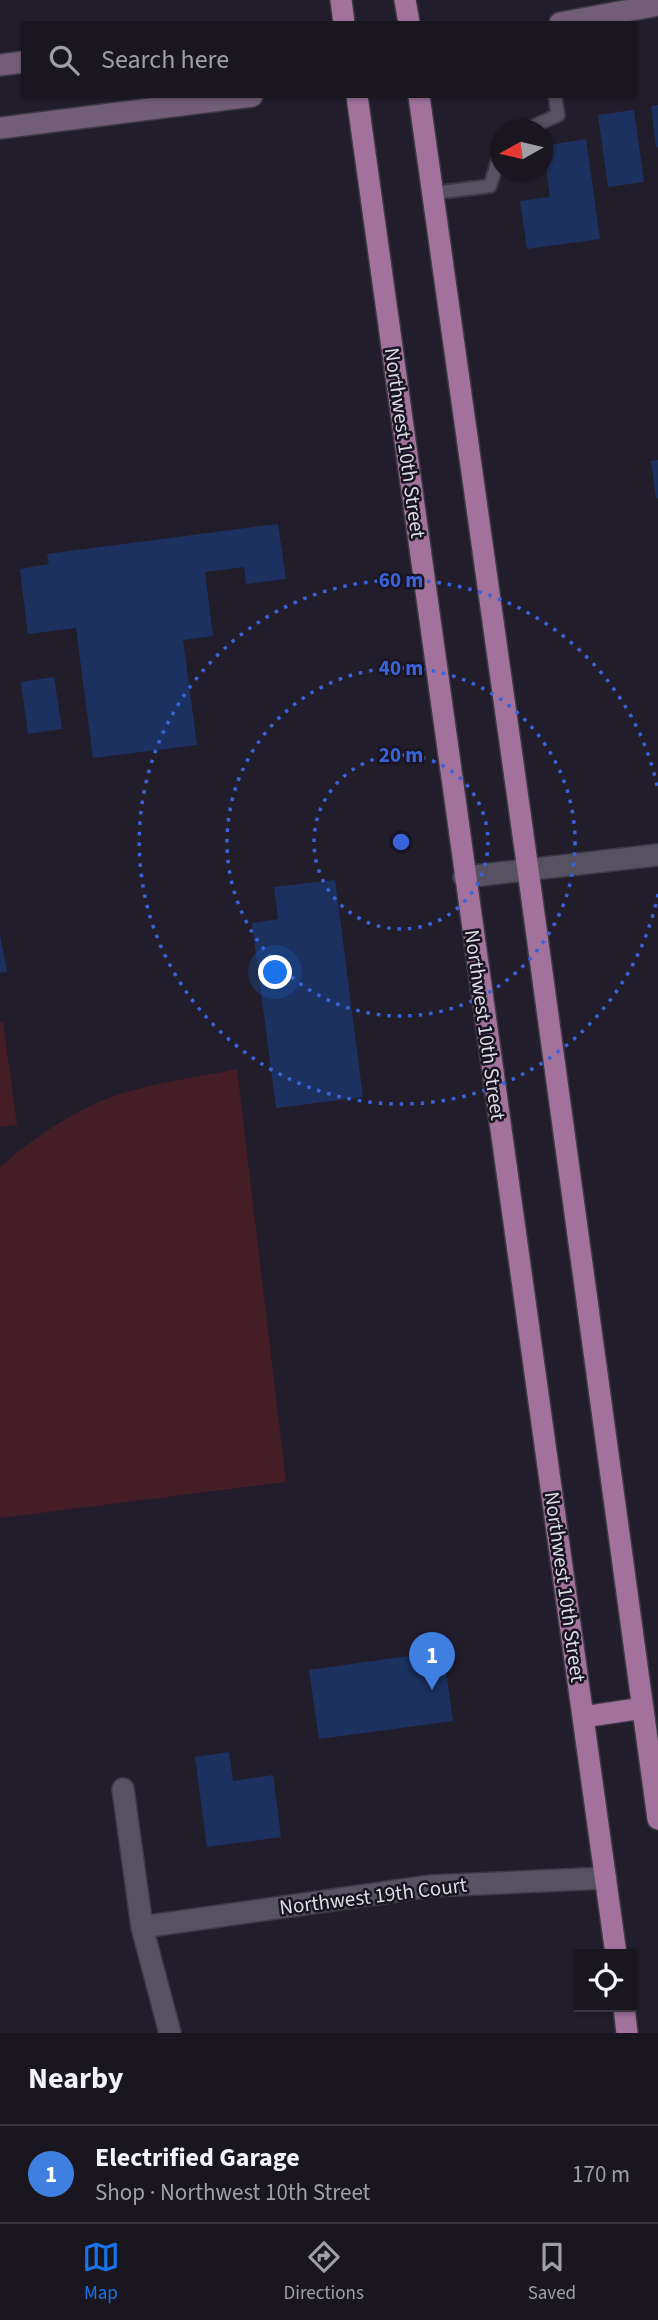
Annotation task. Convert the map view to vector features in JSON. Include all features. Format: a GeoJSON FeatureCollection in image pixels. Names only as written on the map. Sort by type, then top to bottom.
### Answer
{"type":"FeatureCollection","features":[{"type":"Feature","properties":{"kind":"highway"},"geometry":{"type":"LineString","coordinates":[[405,0],[409,21]]}},
{"type":"Feature","properties":{"kind":"highway","name":"Northwest 10th Street"},"geometry":{"type":"LineString","coordinates":[[357,98],[615,1949]]}},
{"type":"Feature","properties":{"kind":"highway"},"geometry":{"type":"LineString","coordinates":[[419,98],[658,1819]]}},
{"type":"Feature","properties":{"kind":"highway"},"geometry":{"type":"LineString","coordinates":[[583,1717],[643,1708]]}},
{"type":"Feature","properties":{"kind":"highway"},"geometry":{"type":"LineString","coordinates":[[625,2012],[627,2033]]}},
{"type":"Feature","properties":{"kind":"main road"},"geometry":{"type":"LineString","coordinates":[[570,21],[653,4]]}},
{"type":"Feature","properties":{"kind":"main road"},"geometry":{"type":"LineString","coordinates":[[0,65],[21,62]]}},
{"type":"Feature","properties":{"kind":"main road"},"geometry":{"type":"LineString","coordinates":[[0,128],[236,98]]}},
{"type":"Feature","properties":{"kind":"street"},"geometry":{"type":"LineString","coordinates":[[464,877],[658,855]]}},
{"type":"Feature","properties":{"kind":"street"},"geometry":{"type":"LineString","coordinates":[[123,1789],[142,1927],[170,2033]]}},
{"type":"Feature","properties":{"kind":"street","name":"Northwest 19th Court"},"geometry":{"type":"LineString","coordinates":[[142,1927],[431,1886],[606,1878]]}},
{"type":"Feature","properties":{"kind":"lane"},"geometry":{"type":"LineString","coordinates":[[549,119],[558,115],[555,98]]}},
{"type":"Feature","properties":{"kind":"lane"},"geometry":{"type":"LineString","coordinates":[[433,193],[491,186],[492,182]]}},
{"type":"Feature","properties":{"kind":"shaded area"},"geometry":{"type":"Polygon","coordinates":[[[3,1022],[17,1125],[0,1127],[0,1023],[3,1022]]]}},
{"type":"Feature","properties":{"kind":"shaded area"},"geometry":{"type":"Polygon","coordinates":[[[237,1069],[286,1482],[0,1518],[0,1167],[56,1125],[103,1100],[149,1086],[237,1069]]]}},
{"type":"Feature","properties":{"kind":"building"},"geometry":{"type":"Polygon","coordinates":[[[658,105],[658,147],[656,148],[651,106],[658,105]]]}},
{"type":"Feature","properties":{"kind":"building"},"geometry":{"type":"Polygon","coordinates":[[[634,110],[644,182],[608,187],[598,115],[634,110]]]}},
{"type":"Feature","properties":{"kind":"building"},"geometry":{"type":"Polygon","coordinates":[[[586,139],[600,239],[527,249],[520,201],[550,197],[548,182],[553,182],[553,144],[586,139]]]}},
{"type":"Feature","properties":{"kind":"building"},"geometry":{"type":"Polygon","coordinates":[[[658,460],[658,498],[656,498],[651,461],[658,460]]]}},
{"type":"Feature","properties":{"kind":"building"},"geometry":{"type":"Polygon","coordinates":[[[278,524],[286,579],[246,584],[244,567],[205,572],[213,636],[183,640],[197,745],[93,758],[76,628],[28,634],[20,569],[49,564],[47,554],[278,524]]]}},
{"type":"Feature","properties":{"kind":"building"},"geometry":{"type":"Polygon","coordinates":[[[54,677],[62,729],[28,734],[21,682],[54,677]]]}},
{"type":"Feature","properties":{"kind":"building"},"geometry":{"type":"Polygon","coordinates":[[[335,880],[363,1097],[276,1108],[252,923],[278,919],[274,887],[335,880]]]}},
{"type":"Feature","properties":{"kind":"building"},"geometry":{"type":"Polygon","coordinates":[[[0,934],[7,972],[0,973],[0,934]]]}},
{"type":"Feature","properties":{"kind":"building"},"geometry":{"type":"Polygon","coordinates":[[[443,1651],[453,1721],[319,1739],[309,1670],[443,1651]]]}},
{"type":"Feature","properties":{"kind":"building"},"geometry":{"type":"Polygon","coordinates":[[[229,1752],[233,1781],[273,1775],[281,1837],[207,1847],[195,1757],[229,1752]]]}},
{"type":"Feature","properties":{"kind":"place","name":"Electrified Garage"},"geometry":{"type":"Point","coordinates":[432,1690]}}]}
